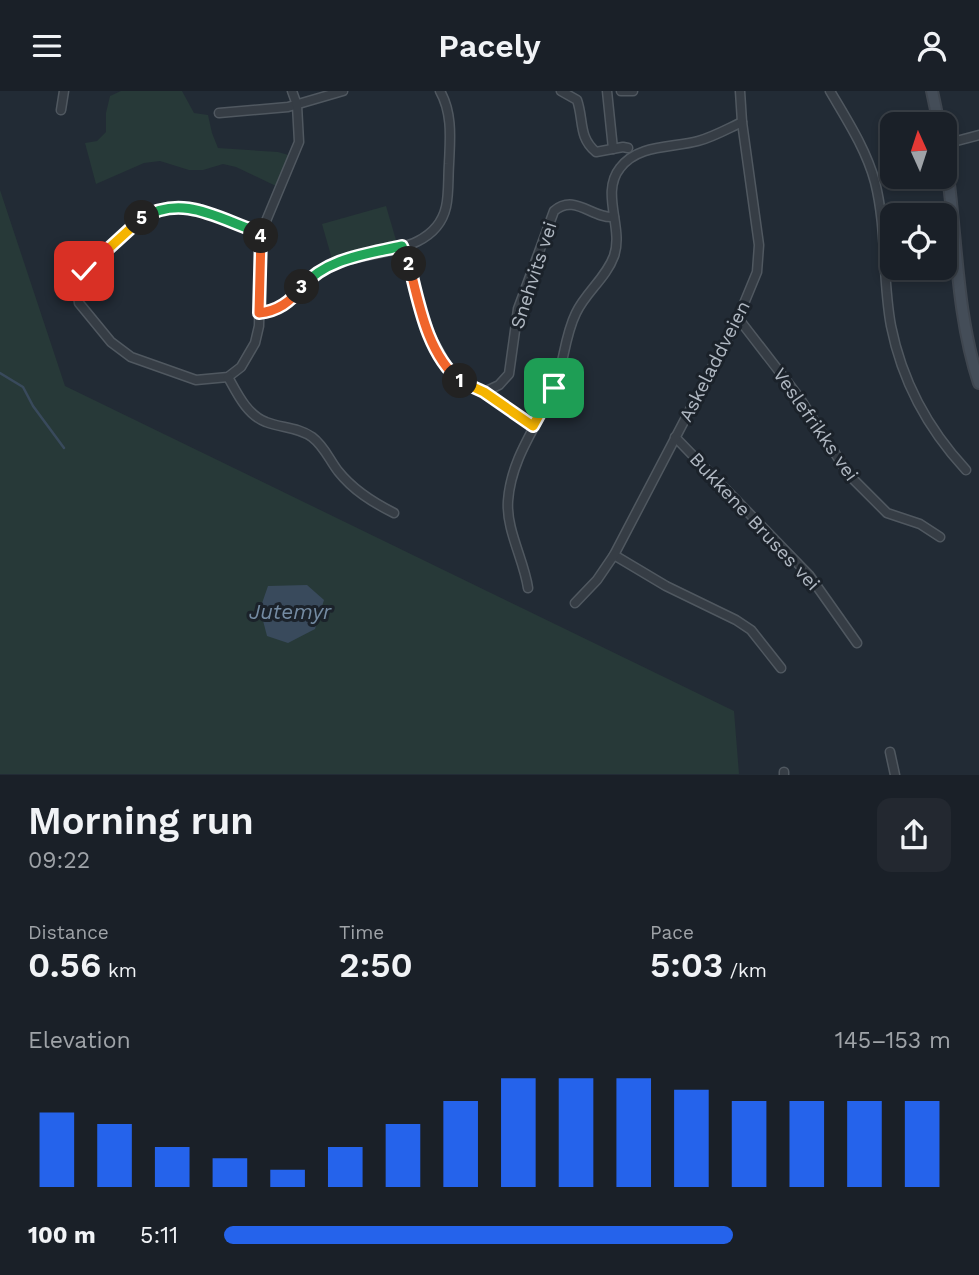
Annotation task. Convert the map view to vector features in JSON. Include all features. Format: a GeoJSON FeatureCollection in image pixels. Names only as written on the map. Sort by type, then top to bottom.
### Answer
{"type":"FeatureCollection","features":[{"type":"Feature","properties":{"kind":"street"},"geometry":{"type":"LineString","coordinates":[[61,110],[64,91]]}},
{"type":"Feature","properties":{"kind":"street"},"geometry":{"type":"LineString","coordinates":[[261,233],[197,208],[165,208],[142,218],[79,278],[76,294],[79,303],[103,334],[131,357],[196,380],[228,377],[241,367],[255,343],[259,313],[261,233],[268,210],[296,155],[300,131],[292,91]]}},
{"type":"Feature","properties":{"kind":"street"},"geometry":{"type":"LineString","coordinates":[[219,113],[297,106],[344,91]]}},
{"type":"Feature","properties":{"kind":"street"},"geometry":{"type":"LineString","coordinates":[[259,313],[272,312],[287,304],[309,279],[333,264],[402,246],[429,235],[442,218],[446,207],[450,131],[440,91]]}},
{"type":"Feature","properties":{"kind":"street"},"geometry":{"type":"LineString","coordinates":[[561,91],[577,100],[582,135],[586,144],[596,152],[628,149]]}},
{"type":"Feature","properties":{"kind":"street"},"geometry":{"type":"LineString","coordinates":[[607,91],[613,149]]}},
{"type":"Feature","properties":{"kind":"street"},"geometry":{"type":"LineString","coordinates":[[621,91],[633,91]]}},
{"type":"Feature","properties":{"kind":"street","name":"Askeladdveien"},"geometry":{"type":"LineString","coordinates":[[575,603],[597,580],[614,555],[738,318],[757,272],[759,258],[740,91]]}},
{"type":"Feature","properties":{"kind":"street"},"geometry":{"type":"LineString","coordinates":[[830,91],[865,153],[874,181],[881,216],[891,324],[903,371],[920,408],[941,443],[966,470]]}},
{"type":"Feature","properties":{"kind":"street"},"geometry":{"type":"LineString","coordinates":[[932,91],[937,112]]}},
{"type":"Feature","properties":{"kind":"street"},"geometry":{"type":"LineString","coordinates":[[528,589],[508,502],[521,451],[554,388],[568,333],[577,310],[608,271],[615,252],[612,190],[619,168],[632,156],[648,150],[700,140],[742,122]]}},
{"type":"Feature","properties":{"kind":"street"},"geometry":{"type":"LineString","coordinates":[[957,141],[979,135]]}},
{"type":"Feature","properties":{"kind":"street"},"geometry":{"type":"LineString","coordinates":[[949,189],[966,318],[979,383]]}},
{"type":"Feature","properties":{"kind":"street","name":"Snehvits vei"},"geometry":{"type":"LineString","coordinates":[[484,392],[499,385],[509,375],[518,309],[554,211],[569,204],[579,205],[604,218],[614,217]]}},
{"type":"Feature","properties":{"kind":"street"},"geometry":{"type":"LineString","coordinates":[[402,246],[427,330],[445,365],[464,385],[484,392],[533,426]]}},
{"type":"Feature","properties":{"kind":"street","name":"Veslefrikks vei"},"geometry":{"type":"LineString","coordinates":[[738,318],[799,397],[849,475],[887,513],[920,524],[940,537]]}},
{"type":"Feature","properties":{"kind":"street"},"geometry":{"type":"LineString","coordinates":[[228,377],[254,415],[265,422],[311,436],[345,479],[360,493],[394,513]]}},
{"type":"Feature","properties":{"kind":"street","name":"Bukkene Bruses vei"},"geometry":{"type":"LineString","coordinates":[[675,437],[809,575],[857,643]]}},
{"type":"Feature","properties":{"kind":"street"},"geometry":{"type":"LineString","coordinates":[[614,555],[666,586],[744,625],[761,641],[781,668]]}},
{"type":"Feature","properties":{"kind":"street"},"geometry":{"type":"LineString","coordinates":[[890,752],[895,775]]}},
{"type":"Feature","properties":{"kind":"shaded area"},"geometry":{"type":"Polygon","coordinates":[[[121,91],[182,91],[194,113],[208,115],[218,148],[278,152],[292,156],[276,186],[236,167],[223,164],[203,170],[189,170],[160,161],[144,163],[96,184],[85,143],[97,141],[106,132],[110,96],[121,91]]]}},
{"type":"Feature","properties":{"kind":"shaded area"},"geometry":{"type":"Polygon","coordinates":[[[0,190],[65,386],[734,711],[739,774],[0,774],[0,190]]]}},
{"type":"Feature","properties":{"kind":"shaded area"},"geometry":{"type":"Polygon","coordinates":[[[386,206],[396,240],[332,259],[322,224],[386,206]]]}},
{"type":"Feature","properties":{"kind":"water","name":"Jutemyr"},"geometry":{"type":"Polygon","coordinates":[[[307,585],[324,600],[315,629],[288,643],[267,636],[260,609],[268,586],[307,585]]]}},
{"type":"Feature","properties":{"kind":"waterway"},"geometry":{"type":"LineString","coordinates":[[0,373],[23,387],[33,406],[64,448]]}},
{"type":"Feature","properties":{"kind":"route"},"geometry":{"type":"LineString","coordinates":[[84,271],[142,218],[165,208],[197,208],[261,233],[259,313],[272,312],[287,304],[309,279],[333,264],[402,246],[427,330],[452,375],[464,385],[484,392],[533,426],[554,388]]}}]}
